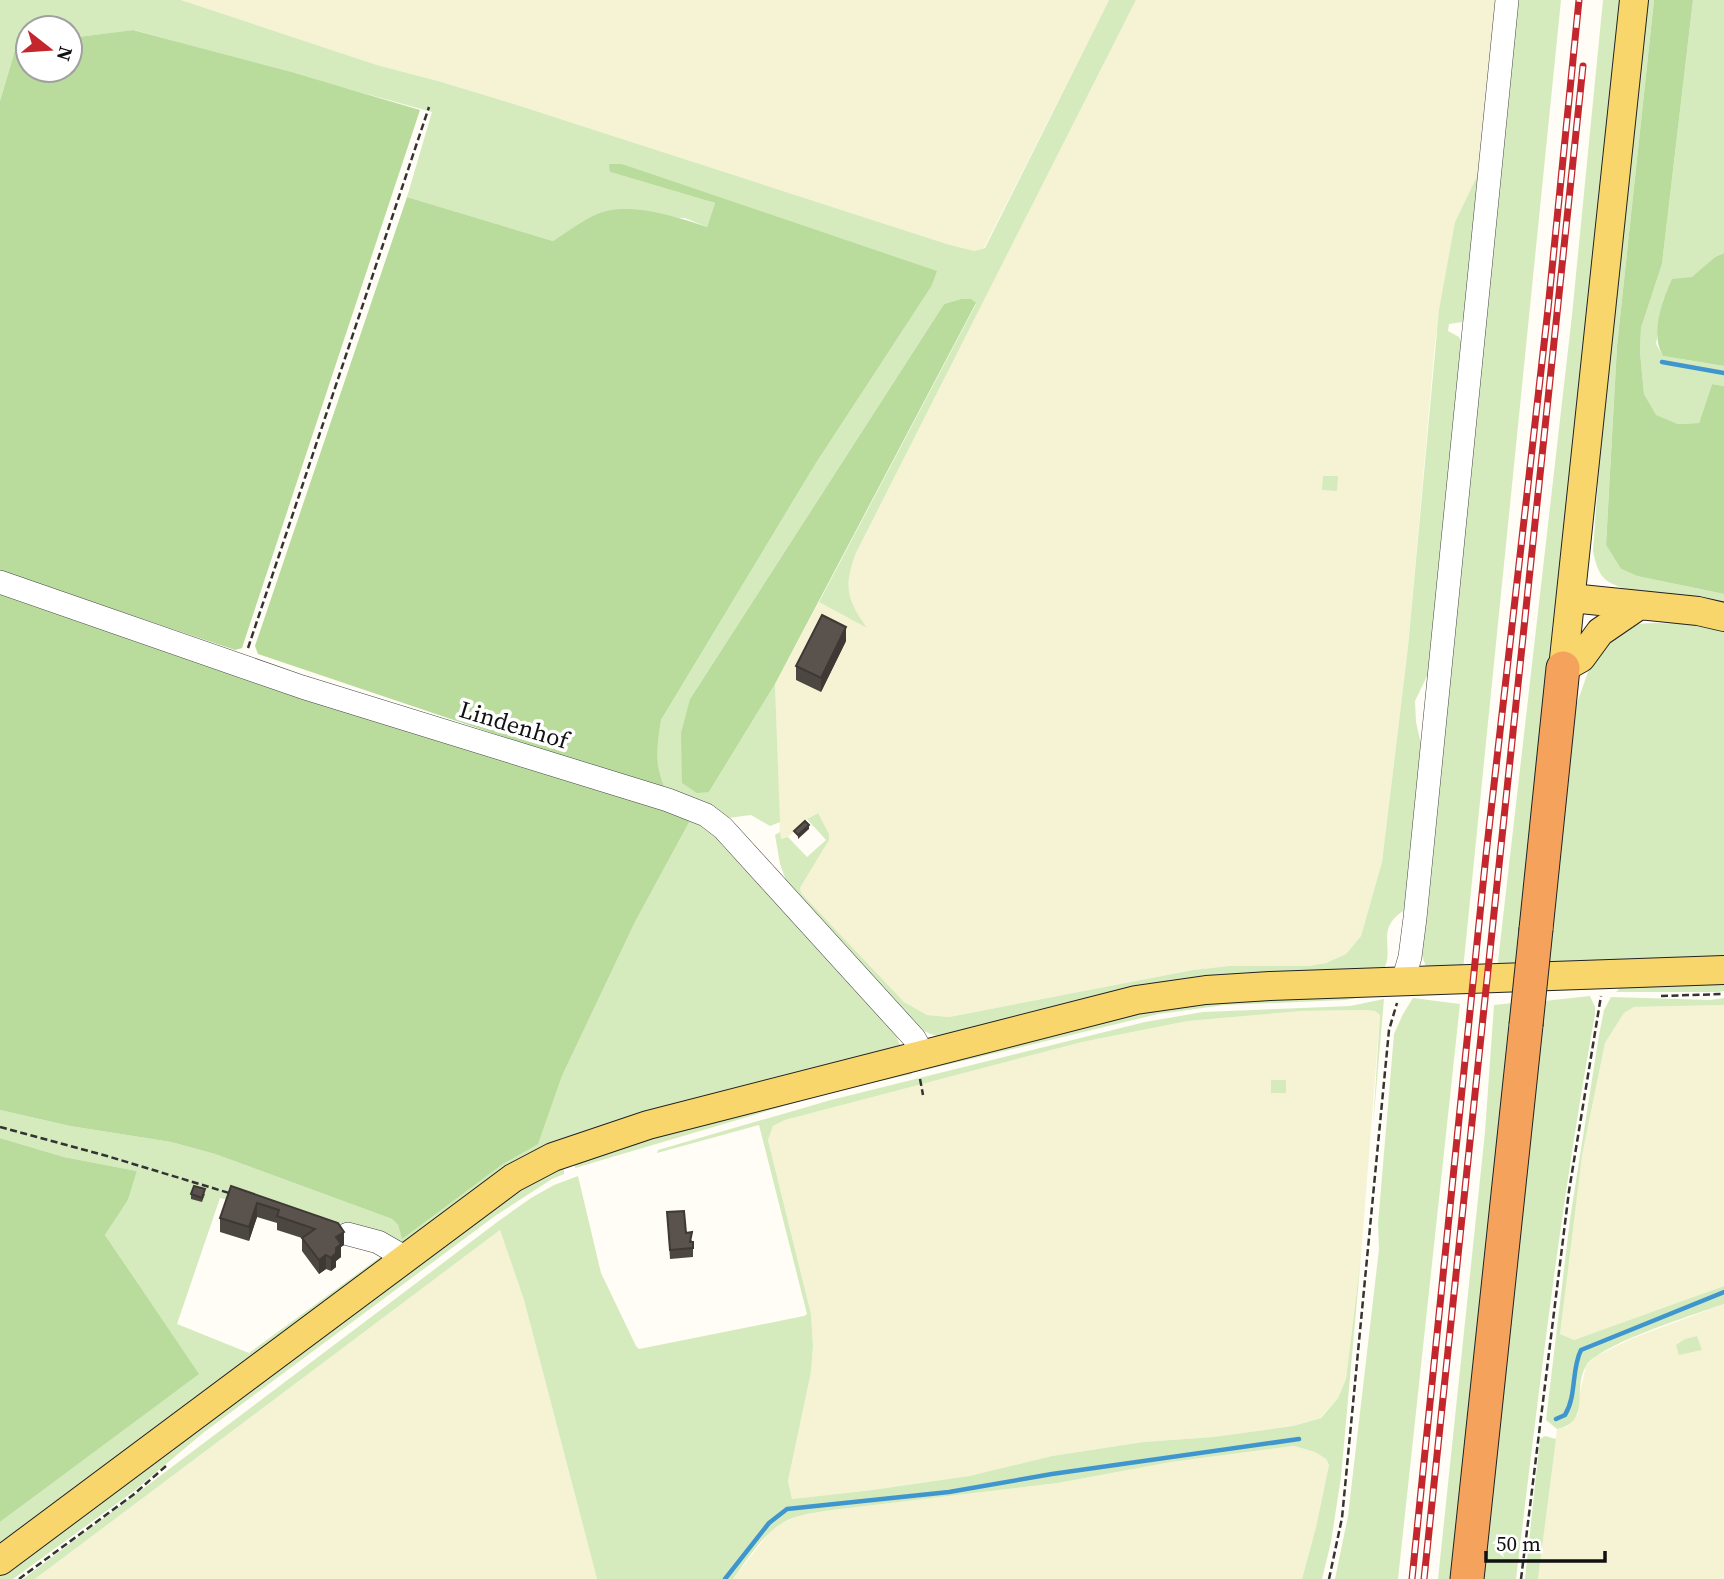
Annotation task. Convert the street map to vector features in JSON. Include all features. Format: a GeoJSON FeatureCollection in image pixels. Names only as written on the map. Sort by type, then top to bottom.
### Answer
{"type":"FeatureCollection","features":[{"type":"Feature","properties":{"kind":"highway"},"geometry":{"type":"LineString","coordinates":[[1467,1579],[1563,668]]}},
{"type":"Feature","properties":{"kind":"main road"},"geometry":{"type":"LineString","coordinates":[[1563,668],[1634,0]]}},
{"type":"Feature","properties":{"kind":"main road"},"geometry":{"type":"LineString","coordinates":[[1571,598],[1698,611],[1724,617]]}},
{"type":"Feature","properties":{"kind":"main road"},"geometry":{"type":"LineString","coordinates":[[1563,668],[1581,658],[1600,632],[1638,606]]}},
{"type":"Feature","properties":{"kind":"main road"},"geometry":{"type":"LineString","coordinates":[[0,1561],[513,1178],[553,1157],[648,1125],[1095,1009],[1170,994],[1257,986],[1724,970]]}},
{"type":"Feature","properties":{"kind":"street"},"geometry":{"type":"LineString","coordinates":[[1403,981],[1410,957],[1415,918],[1507,0]]}},
{"type":"Feature","properties":{"kind":"street","name":"Lindenhof"},"geometry":{"type":"LineString","coordinates":[[0,582],[302,687],[668,800],[706,815],[723,828],[914,1038],[923,1054]]}},
{"type":"Feature","properties":{"kind":"street"},"geometry":{"type":"LineString","coordinates":[[348,1234],[378,1242],[406,1258]]}},
{"type":"Feature","properties":{"kind":"path"},"geometry":{"type":"LineString","coordinates":[[243,665],[429,107]]}},
{"type":"Feature","properties":{"kind":"path"},"geometry":{"type":"LineString","coordinates":[[1329,1579],[1342,1518],[1351,1442],[1389,1030],[1403,981]]}},
{"type":"Feature","properties":{"kind":"path"},"geometry":{"type":"LineString","coordinates":[[1521,1579],[1569,1191],[1601,993],[1591,994]]}},
{"type":"Feature","properties":{"kind":"path"},"geometry":{"type":"LineString","coordinates":[[1652,996],[1724,994]]}},
{"type":"Feature","properties":{"kind":"path"},"geometry":{"type":"LineString","coordinates":[[0,1127],[234,1195]]}},
{"type":"Feature","properties":{"kind":"path"},"geometry":{"type":"LineString","coordinates":[[19,1579],[134,1495],[170,1462]]}},
{"type":"Feature","properties":{"kind":"shaded area"},"geometry":{"type":"Polygon","coordinates":[[[181,0],[1109,0],[984,248],[974,251],[514,104],[377,65],[181,0]]]}},
{"type":"Feature","properties":{"kind":"shaded area"},"geometry":{"type":"Polygon","coordinates":[[[1136,0],[1497,0],[1478,174],[1455,222],[1435,343],[1408,647],[1382,862],[1361,936],[1346,954],[1326,963],[1308,966],[1229,966],[1193,970],[949,1017],[927,1015],[904,1002],[801,893],[800,888],[829,840],[829,834],[817,813],[788,837],[780,839],[775,684],[819,602],[866,627],[851,606],[848,587],[850,568],[856,553],[1136,0]]]}},
{"type":"Feature","properties":{"kind":"shaded area"},"geometry":{"type":"Polygon","coordinates":[[[1724,1005],[1724,1286],[1574,1340],[1566,1338],[1560,1334],[1570,1246],[1582,1156],[1605,1043],[1624,1013],[1634,1007],[1724,1005]]]}},
{"type":"Feature","properties":{"kind":"shaded area"},"geometry":{"type":"Polygon","coordinates":[[[1366,1010],[1380,1015],[1361,1256],[1346,1379],[1338,1398],[1320,1418],[1293,1426],[1213,1437],[1143,1442],[1052,1456],[969,1476],[792,1499],[788,1481],[811,1372],[813,1346],[811,1314],[768,1140],[773,1126],[785,1120],[1082,1042],[1188,1021],[1302,1011],[1366,1010]]]}},
{"type":"Feature","properties":{"kind":"shaded area"},"geometry":{"type":"Polygon","coordinates":[[[500,1230],[524,1300],[597,1579],[35,1579],[500,1230]]]}},
{"type":"Feature","properties":{"kind":"shaded area"},"geometry":{"type":"Polygon","coordinates":[[[1724,1304],[1724,1579],[1538,1579],[1557,1429],[1567,1427],[1578,1415],[1586,1366],[1596,1356],[1633,1338],[1724,1304]]]}},
{"type":"Feature","properties":{"kind":"shaded area"},"geometry":{"type":"Polygon","coordinates":[[[1294,1446],[1315,1452],[1326,1459],[1329,1466],[1302,1579],[733,1579],[769,1533],[798,1516],[1058,1483],[1171,1462],[1294,1446]]]}},
{"type":"Feature","properties":{"kind":"green space"},"geometry":{"type":"Polygon","coordinates":[[[0,0],[181,0],[377,65],[514,104],[974,251],[985,248],[1109,0],[1136,0],[856,553],[849,575],[849,593],[867,628],[819,602],[976,304],[961,299],[944,304],[690,699],[709,792],[775,684],[780,822],[770,826],[751,815],[728,818],[667,792],[658,773],[656,754],[661,720],[816,463],[931,287],[622,164],[610,172],[715,203],[707,227],[685,218],[596,215],[553,241],[407,197],[432,112],[134,30],[84,36],[84,14],[14,14],[14,53],[0,101],[0,0]]]}},
{"type":"Feature","properties":{"kind":"green space"},"geometry":{"type":"Polygon","coordinates":[[[1512,0],[1561,0],[1463,970],[1426,967],[1421,953],[1512,0]]]}},
{"type":"Feature","properties":{"kind":"green space"},"geometry":{"type":"Polygon","coordinates":[[[1603,0],[1623,0],[1552,632],[1527,901],[1522,905],[1515,970],[1497,970],[1572,315],[1603,0]]]}},
{"type":"Feature","properties":{"kind":"green space"},"geometry":{"type":"Polygon","coordinates":[[[1644,0],[1654,0],[1617,346],[1606,545],[1621,569],[1637,576],[1724,594],[1724,603],[1659,596],[1625,589],[1603,577],[1596,565],[1593,551],[1607,354],[1644,0]]]}},
{"type":"Feature","properties":{"kind":"green space"},"geometry":{"type":"Polygon","coordinates":[[[1654,0],[1693,0],[1662,264],[1641,328],[1644,394],[1656,415],[1678,424],[1699,423],[1712,384],[1724,386],[1724,594],[1637,576],[1621,569],[1606,545],[1617,346],[1654,0]]]}},
{"type":"Feature","properties":{"kind":"green space"},"geometry":{"type":"Polygon","coordinates":[[[1693,0],[1724,0],[1724,253],[1715,257],[1664,298],[1656,344],[1663,356],[1724,366],[1724,386],[1712,384],[1699,423],[1678,424],[1655,415],[1644,394],[1640,352],[1641,328],[1662,264],[1693,0]]]}},
{"type":"Feature","properties":{"kind":"green space"},"geometry":{"type":"Polygon","coordinates":[[[133,30],[420,110],[242,648],[235,650],[0,571],[0,101],[14,53],[14,84],[84,84],[84,36],[133,30]]]}},
{"type":"Feature","properties":{"kind":"green space"},"geometry":{"type":"Polygon","coordinates":[[[1482,151],[1467,312],[1462,322],[1449,324],[1448,331],[1459,337],[1463,345],[1434,639],[1428,674],[1415,701],[1416,722],[1423,753],[1409,908],[1397,915],[1391,923],[1386,965],[1381,973],[947,1040],[918,1029],[787,883],[780,864],[775,835],[780,832],[781,839],[788,837],[807,857],[826,840],[807,819],[818,813],[829,834],[829,840],[800,888],[801,893],[904,1002],[927,1015],[949,1017],[1193,970],[1229,966],[1308,966],[1326,963],[1346,954],[1361,936],[1382,862],[1408,647],[1439,310],[1455,222],[1478,174],[1482,151]]]}},
{"type":"Feature","properties":{"kind":"green space"},"geometry":{"type":"Polygon","coordinates":[[[609,164],[622,164],[937,271],[931,287],[816,463],[661,720],[657,748],[658,765],[667,792],[258,654],[255,646],[407,197],[553,241],[595,215],[622,209],[651,212],[707,227],[715,203],[610,172],[609,164]]]}},
{"type":"Feature","properties":{"kind":"green space"},"geometry":{"type":"Polygon","coordinates":[[[1724,253],[1724,366],[1663,356],[1657,328],[1661,307],[1672,279],[1692,277],[1715,257],[1724,253]]]}},
{"type":"Feature","properties":{"kind":"green space"},"geometry":{"type":"Polygon","coordinates":[[[971,299],[976,303],[775,684],[709,792],[697,793],[682,783],[681,733],[690,699],[944,304],[971,299]]]}},
{"type":"Feature","properties":{"kind":"green space"},"geometry":{"type":"Polygon","coordinates":[[[1323,476],[1338,476],[1337,491],[1322,490],[1323,476]]]}},
{"type":"Feature","properties":{"kind":"green space"},"geometry":{"type":"Polygon","coordinates":[[[0,590],[692,817],[635,922],[562,1076],[538,1144],[503,1164],[402,1239],[398,1225],[392,1219],[215,1154],[171,1142],[70,1126],[0,1110],[0,590]]]}},
{"type":"Feature","properties":{"kind":"green space"},"geometry":{"type":"Polygon","coordinates":[[[1632,624],[1686,624],[1724,631],[1724,960],[1548,969],[1569,726],[1589,669],[1605,640],[1632,624]]]}},
{"type":"Feature","properties":{"kind":"green space"},"geometry":{"type":"Polygon","coordinates":[[[692,817],[710,827],[893,1028],[900,1050],[587,1137],[411,1247],[220,1198],[177,1324],[249,1353],[387,1252],[391,1261],[0,1553],[0,1522],[198,1374],[105,1235],[128,1200],[137,1171],[64,1157],[0,1138],[0,1110],[70,1126],[171,1142],[215,1154],[392,1219],[398,1225],[402,1238],[503,1164],[538,1143],[562,1076],[635,922],[692,817]]]}},
{"type":"Feature","properties":{"kind":"green space"},"geometry":{"type":"Polygon","coordinates":[[[1724,981],[1724,991],[1718,992],[1616,992],[1621,987],[1724,981]]]}},
{"type":"Feature","properties":{"kind":"green space"},"geometry":{"type":"Polygon","coordinates":[[[1381,994],[1345,1000],[1225,1005],[1158,1014],[925,1070],[927,1060],[1156,1005],[1381,994]]]}},
{"type":"Feature","properties":{"kind":"green space"},"geometry":{"type":"Polygon","coordinates":[[[1590,996],[1595,1014],[1561,1225],[1516,1579],[1477,1579],[1544,1001],[1590,996]]]}},
{"type":"Feature","properties":{"kind":"green space"},"geometry":{"type":"Polygon","coordinates":[[[1611,997],[1710,1000],[1724,998],[1724,1005],[1634,1007],[1624,1013],[1605,1043],[1582,1156],[1560,1334],[1574,1340],[1724,1286],[1724,1304],[1649,1330],[1595,1357],[1582,1375],[1578,1412],[1568,1425],[1557,1429],[1546,1420],[1570,1219],[1599,1035],[1604,1010],[1611,997]]]}},
{"type":"Feature","properties":{"kind":"green space"},"geometry":{"type":"Polygon","coordinates":[[[1413,998],[1460,1004],[1398,1579],[1335,1579],[1348,1516],[1379,1249],[1378,1224],[1394,1034],[1413,998]]]}},
{"type":"Feature","properties":{"kind":"green space"},"geometry":{"type":"Polygon","coordinates":[[[1384,999],[1373,1126],[1380,1015],[1366,1010],[1302,1011],[1188,1021],[1082,1042],[785,1120],[773,1126],[768,1140],[811,1314],[811,1372],[788,1481],[792,1499],[969,1476],[1052,1456],[1143,1442],[1213,1437],[1293,1426],[1321,1418],[1338,1398],[1346,1379],[1361,1256],[1341,1477],[1322,1579],[1302,1579],[1329,1465],[1326,1459],[1315,1452],[1294,1446],[1171,1462],[1058,1483],[803,1515],[788,1520],[769,1533],[733,1579],[597,1579],[524,1300],[500,1230],[35,1579],[23,1579],[500,1220],[554,1185],[578,1176],[601,1273],[639,1349],[804,1316],[807,1314],[759,1125],[657,1153],[658,1150],[831,1100],[1145,1022],[1203,1012],[1350,1006],[1384,999]]]}},
{"type":"Feature","properties":{"kind":"green space"},"geometry":{"type":"Polygon","coordinates":[[[1512,1003],[1455,1579],[1438,1579],[1485,1132],[1494,1005],[1512,1003]]]}},
{"type":"Feature","properties":{"kind":"green space"},"geometry":{"type":"Polygon","coordinates":[[[909,1069],[912,1074],[831,1092],[575,1168],[575,1157],[909,1069]]]}},
{"type":"Feature","properties":{"kind":"green space"},"geometry":{"type":"Polygon","coordinates":[[[1271,1080],[1286,1080],[1286,1093],[1271,1093],[1271,1080]]]}},
{"type":"Feature","properties":{"kind":"green space"},"geometry":{"type":"Polygon","coordinates":[[[0,1138],[64,1157],[137,1171],[128,1200],[105,1235],[199,1374],[0,1522],[0,1138]]]}},
{"type":"Feature","properties":{"kind":"green space"},"geometry":{"type":"Polygon","coordinates":[[[564,1165],[564,1174],[495,1216],[203,1433],[134,1491],[13,1579],[0,1579],[0,1571],[484,1208],[564,1165]]]}},
{"type":"Feature","properties":{"kind":"green space"},"geometry":{"type":"Polygon","coordinates":[[[1697,1336],[1702,1350],[1679,1355],[1676,1345],[1697,1336]]]}},
{"type":"Feature","properties":{"kind":"green space"},"geometry":{"type":"Polygon","coordinates":[[[1545,1436],[1556,1439],[1538,1579],[1525,1579],[1540,1439],[1545,1436]]]}},
{"type":"Feature","properties":{"kind":"building"},"geometry":{"type":"Polygon","coordinates":[[[822,615],[846,627],[821,678],[796,666],[822,615]]]}},
{"type":"Feature","properties":{"kind":"building"},"geometry":{"type":"Polygon","coordinates":[[[805,821],[809,825],[798,835],[794,831],[805,821]]]}},
{"type":"Feature","properties":{"kind":"building"},"geometry":{"type":"Polygon","coordinates":[[[194,1186],[205,1189],[202,1198],[191,1194],[194,1186]]]}},
{"type":"Feature","properties":{"kind":"building"},"geometry":{"type":"Polygon","coordinates":[[[231,1186],[338,1223],[344,1232],[336,1237],[341,1244],[336,1248],[336,1253],[331,1258],[326,1255],[319,1260],[302,1238],[315,1229],[277,1216],[279,1210],[257,1203],[249,1227],[220,1218],[231,1186]]]}},
{"type":"Feature","properties":{"kind":"building"},"geometry":{"type":"Polygon","coordinates":[[[684,1211],[686,1233],[692,1232],[690,1242],[693,1242],[693,1248],[670,1250],[667,1212],[684,1211]]]}},
{"type":"Feature","properties":{"kind":"waterway"},"geometry":{"type":"LineString","coordinates":[[1662,362],[1724,373]]}},
{"type":"Feature","properties":{"kind":"waterway"},"geometry":{"type":"LineString","coordinates":[[1556,1419],[1565,1415],[1569,1407],[1581,1350],[1724,1292]]}},
{"type":"Feature","properties":{"kind":"waterway"},"geometry":{"type":"LineString","coordinates":[[725,1579],[769,1523],[787,1509],[949,1492],[1052,1474],[1299,1439]]}},
{"type":"Feature","properties":{"kind":"railway"},"geometry":{"type":"LineString","coordinates":[[1412,1579],[1486,855],[1548,309],[1579,0]]}},
{"type":"Feature","properties":{"kind":"railway"},"geometry":{"type":"LineString","coordinates":[[1424,1579],[1583,66]]}}]}
